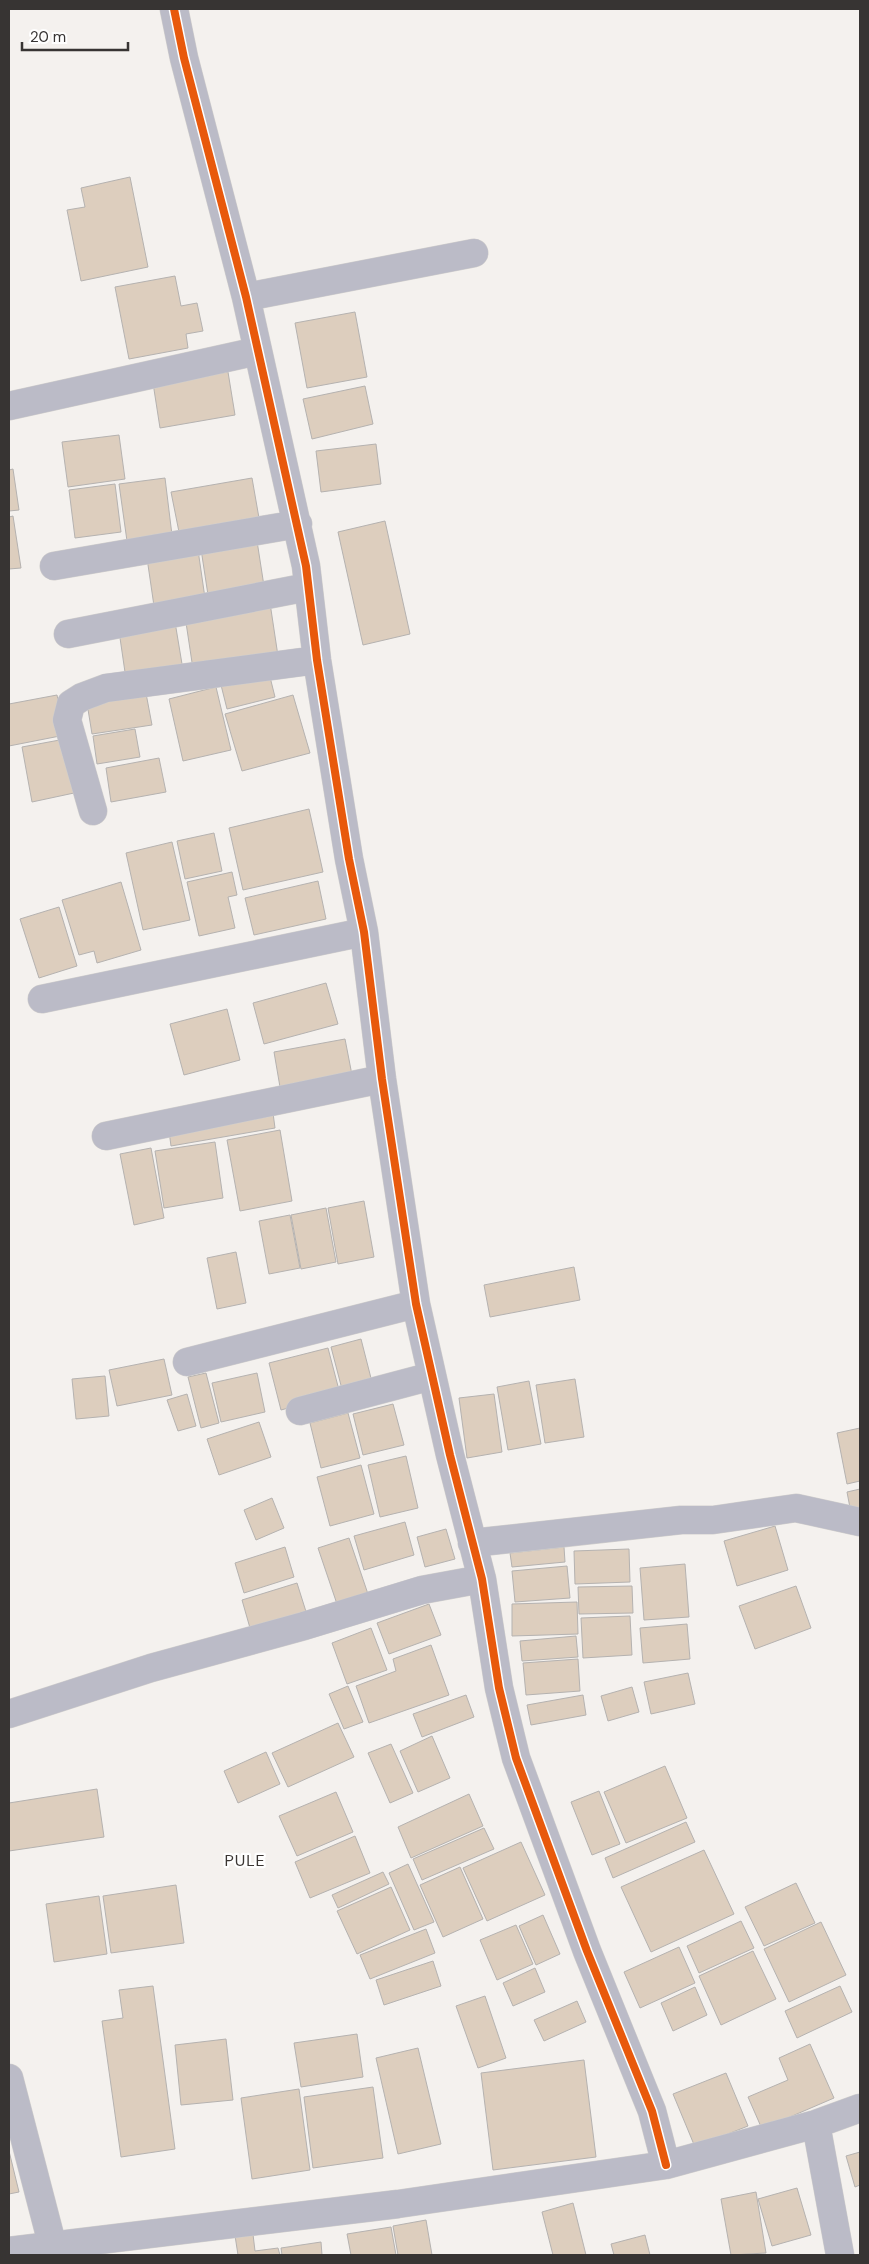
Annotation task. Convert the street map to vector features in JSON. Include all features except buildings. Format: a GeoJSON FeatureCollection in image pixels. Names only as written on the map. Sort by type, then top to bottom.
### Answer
{"type":"FeatureCollection","features":[{"type":"Feature","properties":{"kind":"street"},"geometry":{"type":"LineString","coordinates":[[174,9],[246,297],[298,524],[317,660],[349,859],[364,932],[382,1079],[416,1304],[482,1579],[499,1688],[516,1758],[587,1951],[652,2111],[666,2164]]}},
{"type":"Feature","properties":{"kind":"street"},"geometry":{"type":"LineString","coordinates":[[246,297],[474,253]]}},
{"type":"Feature","properties":{"kind":"street"},"geometry":{"type":"LineString","coordinates":[[9,406],[258,351]]}},
{"type":"Feature","properties":{"kind":"street"},"geometry":{"type":"LineString","coordinates":[[54,566],[298,524]]}},
{"type":"Feature","properties":{"kind":"street"},"geometry":{"type":"LineString","coordinates":[[68,634],[308,587]]}},
{"type":"Feature","properties":{"kind":"street"},"geometry":{"type":"LineString","coordinates":[[93,811],[67,720],[71,704],[82,696],[106,688],[317,660]]}},
{"type":"Feature","properties":{"kind":"street"},"geometry":{"type":"LineString","coordinates":[[42,999],[364,932]]}},
{"type":"Feature","properties":{"kind":"street"},"geometry":{"type":"LineString","coordinates":[[106,1136],[382,1079]]}},
{"type":"Feature","properties":{"kind":"street"},"geometry":{"type":"LineString","coordinates":[[187,1362],[416,1304]]}},
{"type":"Feature","properties":{"kind":"street"},"geometry":{"type":"LineString","coordinates":[[300,1410],[432,1376]]}},
{"type":"Feature","properties":{"kind":"street"},"geometry":{"type":"LineString","coordinates":[[472,1543],[681,1520],[713,1520],[796,1508],[860,1522]]}},
{"type":"Feature","properties":{"kind":"street"},"geometry":{"type":"LineString","coordinates":[[9,1714],[151,1668],[304,1626],[422,1590],[482,1579]]}},
{"type":"Feature","properties":{"kind":"street"},"geometry":{"type":"LineString","coordinates":[[9,2078],[54,2251]]}},
{"type":"Feature","properties":{"kind":"street"},"geometry":{"type":"LineString","coordinates":[[9,2251],[54,2251],[398,2204],[666,2164],[816,2124],[860,2108]]}},
{"type":"Feature","properties":{"kind":"street"},"geometry":{"type":"LineString","coordinates":[[816,2124],[840,2255]]}},
{"type":"Feature","properties":{"kind":"cycle path"},"geometry":{"type":"LineString","coordinates":[[174,9],[184,58],[246,297],[306,566],[317,660],[349,859],[364,932],[382,1079],[416,1304],[450,1455],[482,1579],[499,1688],[516,1758],[587,1951],[652,2111],[666,2165]]}},
{"type":"Feature","properties":{"kind":"district","name":"PULE"},"geometry":{"type":"Point","coordinates":[245,1860]}}]}
